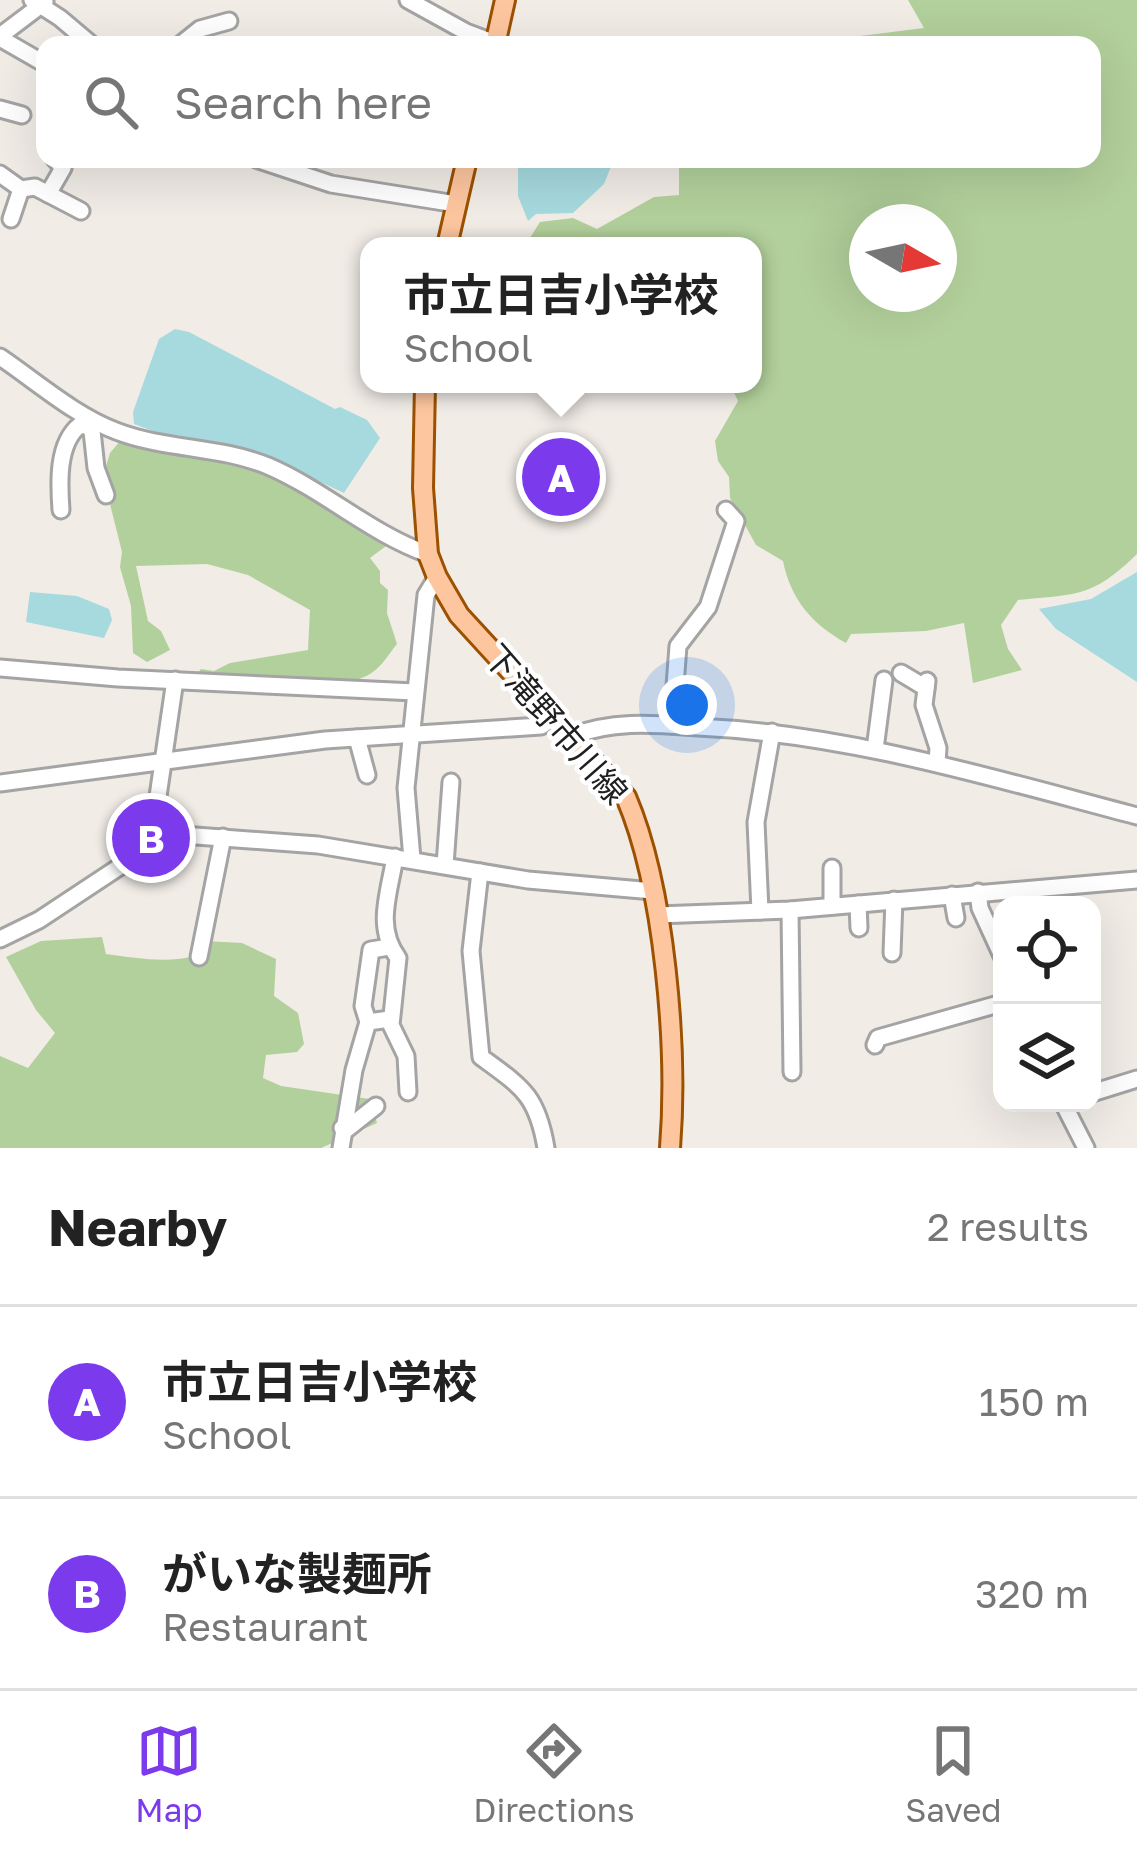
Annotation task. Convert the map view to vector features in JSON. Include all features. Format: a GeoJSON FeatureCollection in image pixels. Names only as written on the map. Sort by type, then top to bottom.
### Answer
{"type":"FeatureCollection","features":[{"type":"Feature","properties":{"kind":"main road"},"geometry":{"type":"LineString","coordinates":[[497,36],[505,0]]}},
{"type":"Feature","properties":{"kind":"main road"},"geometry":{"type":"LineString","coordinates":[[449,237],[465,168]]}},
{"type":"Feature","properties":{"kind":"main road","name":"下滝野市川線"},"geometry":{"type":"LineString","coordinates":[[425,393],[423,488],[428,554],[437,577],[459,615],[626,797],[641,830],[658,915],[673,1082],[670,1148]]}},
{"type":"Feature","properties":{"kind":"street"},"geometry":{"type":"LineString","coordinates":[[408,0],[476,36]]}},
{"type":"Feature","properties":{"kind":"street"},"geometry":{"type":"LineString","coordinates":[[36,59],[0,37],[40,2],[81,36]]}},
{"type":"Feature","properties":{"kind":"street"},"geometry":{"type":"LineString","coordinates":[[191,36],[229,21]]}},
{"type":"Feature","properties":{"kind":"street"},"geometry":{"type":"LineString","coordinates":[[0,109],[22,115]]}},
{"type":"Feature","properties":{"kind":"street"},"geometry":{"type":"LineString","coordinates":[[48,194],[63,168]]}},
{"type":"Feature","properties":{"kind":"street"},"geometry":{"type":"LineString","coordinates":[[283,168],[331,184],[456,204]]}},
{"type":"Feature","properties":{"kind":"street"},"geometry":{"type":"LineString","coordinates":[[0,173],[21,189],[35,187],[81,211]]}},
{"type":"Feature","properties":{"kind":"street"},"geometry":{"type":"LineString","coordinates":[[10,219],[21,189]]}},
{"type":"Feature","properties":{"kind":"street"},"geometry":{"type":"LineString","coordinates":[[0,358],[91,423],[168,445],[253,460],[287,475],[404,546],[428,554]]}},
{"type":"Feature","properties":{"kind":"street"},"geometry":{"type":"LineString","coordinates":[[91,423],[96,468],[106,495]]}},
{"type":"Feature","properties":{"kind":"street"},"geometry":{"type":"LineString","coordinates":[[61,510],[64,452],[73,430],[91,423]]}},
{"type":"Feature","properties":{"kind":"street"},"geometry":{"type":"LineString","coordinates":[[672,725],[678,646],[708,607],[736,521],[726,510]]}},
{"type":"Feature","properties":{"kind":"street"},"geometry":{"type":"LineString","coordinates":[[408,1092],[406,1056],[390,1019],[398,964],[383,927],[404,858],[406,788],[426,595],[437,577]]}},
{"type":"Feature","properties":{"kind":"street"},"geometry":{"type":"LineString","coordinates":[[0,668],[415,692]]}},
{"type":"Feature","properties":{"kind":"street"},"geometry":{"type":"LineString","coordinates":[[901,673],[927,684],[923,705],[938,748],[937,763]]}},
{"type":"Feature","properties":{"kind":"street"},"geometry":{"type":"LineString","coordinates":[[175,680],[156,811],[158,827],[169,835],[224,837],[653,891]]}},
{"type":"Feature","properties":{"kind":"street"},"geometry":{"type":"LineString","coordinates":[[875,749],[884,680]]}},
{"type":"Feature","properties":{"kind":"street"},"geometry":{"type":"LineString","coordinates":[[0,783],[357,738],[541,725],[554,718]]}},
{"type":"Feature","properties":{"kind":"street"},"geometry":{"type":"LineString","coordinates":[[572,736],[627,723],[772,732],[937,763],[1137,816]]}},
{"type":"Feature","properties":{"kind":"street"},"geometry":{"type":"LineString","coordinates":[[760,911],[756,822],[772,732]]}},
{"type":"Feature","properties":{"kind":"street"},"geometry":{"type":"LineString","coordinates":[[357,738],[367,775]]}},
{"type":"Feature","properties":{"kind":"street"},"geometry":{"type":"LineString","coordinates":[[445,866],[451,782]]}},
{"type":"Feature","properties":{"kind":"street"},"geometry":{"type":"LineString","coordinates":[[0,939],[39,920],[169,835]]}},
{"type":"Feature","properties":{"kind":"street"},"geometry":{"type":"LineString","coordinates":[[199,957],[224,837]]}},
{"type":"Feature","properties":{"kind":"street"},"geometry":{"type":"LineString","coordinates":[[832,868],[832,906]]}},
{"type":"Feature","properties":{"kind":"street"},"geometry":{"type":"LineString","coordinates":[[480,872],[471,951],[481,1057],[514,1079],[531,1099],[539,1112],[546,1148]]}},
{"type":"Feature","properties":{"kind":"street"},"geometry":{"type":"LineString","coordinates":[[658,915],[790,910],[1137,880]]}},
{"type":"Feature","properties":{"kind":"street"},"geometry":{"type":"LineString","coordinates":[[978,892],[993,936]]}},
{"type":"Feature","properties":{"kind":"street"},"geometry":{"type":"LineString","coordinates":[[952,895],[956,918]]}},
{"type":"Feature","properties":{"kind":"street"},"geometry":{"type":"LineString","coordinates":[[892,953],[894,900]]}},
{"type":"Feature","properties":{"kind":"street"},"geometry":{"type":"LineString","coordinates":[[858,904],[859,928]]}},
{"type":"Feature","properties":{"kind":"street"},"geometry":{"type":"LineString","coordinates":[[790,910],[792,1072]]}},
{"type":"Feature","properties":{"kind":"street"},"geometry":{"type":"LineString","coordinates":[[341,1148],[368,1022],[363,1006],[371,950],[389,947]]}},
{"type":"Feature","properties":{"kind":"street"},"geometry":{"type":"LineString","coordinates":[[875,1045],[878,1038],[998,1004]]}},
{"type":"Feature","properties":{"kind":"street"},"geometry":{"type":"LineString","coordinates":[[368,1022],[390,1019]]}},
{"type":"Feature","properties":{"kind":"street"},"geometry":{"type":"LineString","coordinates":[[1101,1090],[1137,1078]]}},
{"type":"Feature","properties":{"kind":"street"},"geometry":{"type":"LineString","coordinates":[[342,1129],[376,1106]]}},
{"type":"Feature","properties":{"kind":"street"},"geometry":{"type":"LineString","coordinates":[[1068,1112],[1086,1148]]}},
{"type":"Feature","properties":{"kind":"green space"},"geometry":{"type":"Polygon","coordinates":[[[908,0],[1137,0],[1137,554],[1108,579],[1083,591],[1018,600],[1001,625],[1008,649],[1022,670],[973,683],[964,623],[926,631],[851,634],[846,643],[823,628],[797,599],[783,561],[756,545],[730,498],[729,477],[718,461],[715,441],[738,401],[734,393],[762,393],[762,237],[531,237],[540,222],[573,218],[597,229],[654,197],[679,195],[679,168],[1101,168],[1101,36],[860,36],[924,28],[908,0]]]}},
{"type":"Feature","properties":{"kind":"green space"},"geometry":{"type":"Polygon","coordinates":[[[121,440],[278,476],[390,543],[370,558],[388,590],[387,613],[397,644],[385,660],[364,677],[338,683],[173,677],[170,670],[197,674],[201,669],[214,671],[230,663],[308,650],[310,610],[248,575],[207,564],[136,566],[148,621],[161,631],[170,650],[147,662],[133,653],[131,606],[120,567],[122,552],[103,476],[110,453],[121,440]]]}},
{"type":"Feature","properties":{"kind":"green space"},"geometry":{"type":"Polygon","coordinates":[[[102,937],[106,954],[186,958],[198,955],[205,941],[242,943],[276,959],[274,996],[298,1013],[304,1044],[297,1052],[266,1055],[263,1078],[281,1086],[370,1099],[377,1123],[321,1148],[0,1148],[0,1056],[28,1068],[55,1033],[6,957],[41,941],[102,937]]]}},
{"type":"Feature","properties":{"kind":"water"},"geometry":{"type":"Polygon","coordinates":[[[518,168],[610,168],[604,184],[573,213],[536,214],[528,221],[518,196],[518,168]]]}},
{"type":"Feature","properties":{"kind":"water"},"geometry":{"type":"Polygon","coordinates":[[[175,329],[335,409],[367,420],[380,438],[344,493],[252,450],[180,441],[134,424],[133,412],[159,339],[175,329]]]}},
{"type":"Feature","properties":{"kind":"water"},"geometry":{"type":"Polygon","coordinates":[[[1137,572],[1137,682],[1056,629],[1039,609],[1091,599],[1137,572]]]}},
{"type":"Feature","properties":{"kind":"water"},"geometry":{"type":"Polygon","coordinates":[[[30,592],[77,596],[109,609],[112,620],[104,638],[26,622],[30,592]]]}},
{"type":"Feature","properties":{"kind":"place","name":"市立日吉小学校"},"geometry":{"type":"Point","coordinates":[561,477]}},
{"type":"Feature","properties":{"kind":"place","name":"がいな製麺所"},"geometry":{"type":"Point","coordinates":[151,838]}}]}
